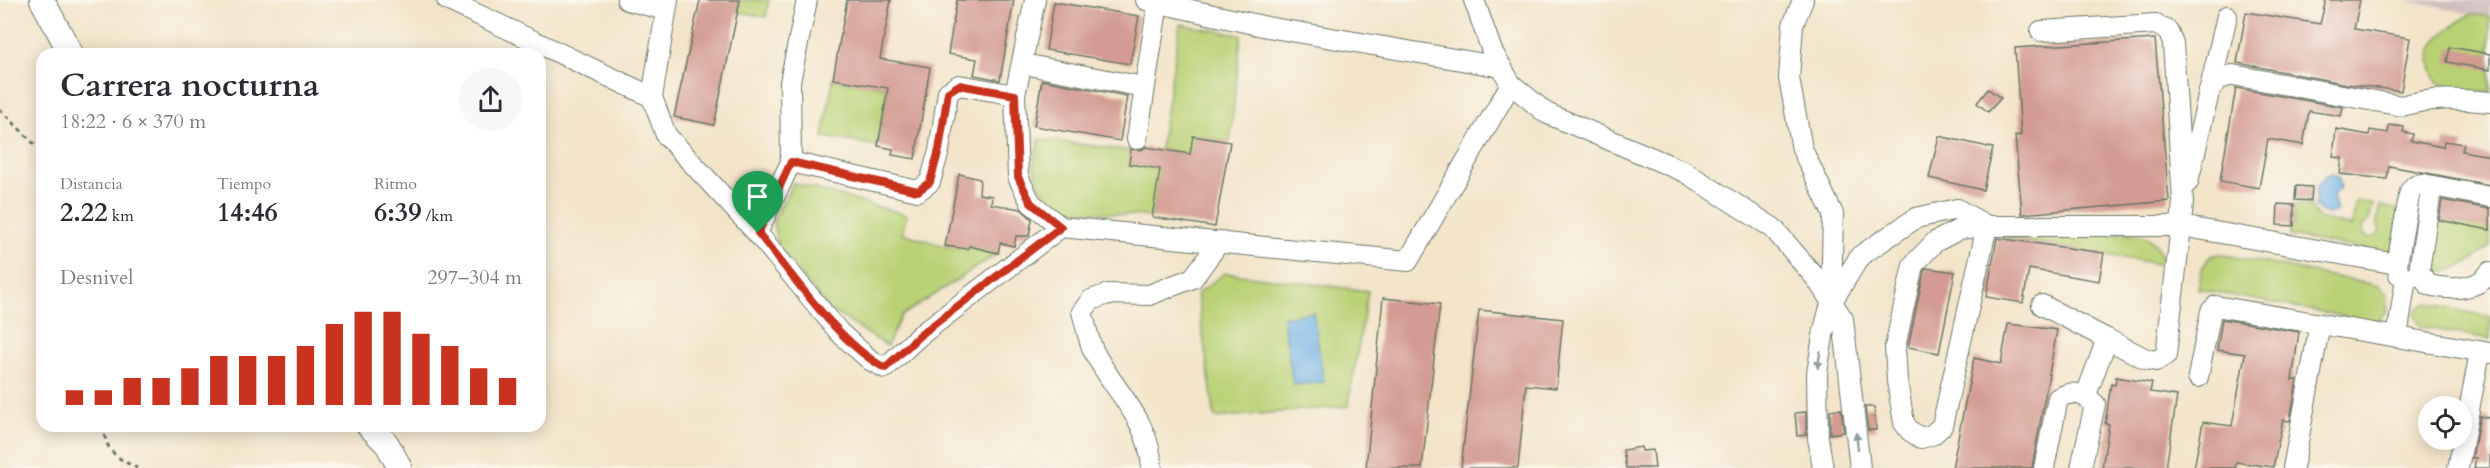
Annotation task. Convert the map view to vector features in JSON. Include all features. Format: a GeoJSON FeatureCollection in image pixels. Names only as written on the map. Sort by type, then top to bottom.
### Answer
{"type":"FeatureCollection","features":[{"type":"Feature","properties":{"kind":"street"},"geometry":{"type":"LineString","coordinates":[[42,0],[68,48]]}},
{"type":"Feature","properties":{"kind":"street"},"geometry":{"type":"LineString","coordinates":[[447,0],[652,97]]}},
{"type":"Feature","properties":{"kind":"street"},"geometry":{"type":"LineString","coordinates":[[627,0],[667,5],[652,97],[666,135],[758,233],[840,333],[870,360],[885,368],[919,336],[1061,227]]}},
{"type":"Feature","properties":{"kind":"street"},"geometry":{"type":"LineString","coordinates":[[758,233],[791,162],[790,82],[807,0]]}},
{"type":"Feature","properties":{"kind":"street"},"geometry":{"type":"LineString","coordinates":[[1035,0],[1015,95],[1018,177],[1031,203],[1061,227],[1408,261],[1506,75]]}},
{"type":"Feature","properties":{"kind":"street"},"geometry":{"type":"LineString","coordinates":[[1474,0],[1492,51],[1506,75],[1546,113],[1685,172],[1773,228],[1815,277],[1843,319],[1860,468]]}},
{"type":"Feature","properties":{"kind":"street"},"geometry":{"type":"LineString","coordinates":[[1803,0],[1793,25],[1788,78],[1802,149],[1833,214],[1831,303],[1817,373],[1818,438],[1823,468]]}},
{"type":"Feature","properties":{"kind":"street"},"geometry":{"type":"LineString","coordinates":[[1137,139],[1152,1],[1267,27],[1506,75]]}},
{"type":"Feature","properties":{"kind":"street"},"geometry":{"type":"LineString","coordinates":[[2183,202],[2227,16]]}},
{"type":"Feature","properties":{"kind":"street"},"geometry":{"type":"LineString","coordinates":[[2042,31],[2156,24],[2169,32],[2173,43],[2183,202],[2166,355],[2156,361],[2146,359],[2042,305]]}},
{"type":"Feature","properties":{"kind":"street"},"geometry":{"type":"LineString","coordinates":[[1023,64],[1144,87]]}},
{"type":"Feature","properties":{"kind":"street"},"geometry":{"type":"LineString","coordinates":[[2210,91],[2218,79],[2233,75],[2403,106],[2420,100],[2490,102]]}},
{"type":"Feature","properties":{"kind":"street"},"geometry":{"type":"LineString","coordinates":[[791,162],[918,191],[930,182],[939,150],[948,92],[959,85],[1015,95]]}},
{"type":"Feature","properties":{"kind":"street"},"geometry":{"type":"LineString","coordinates":[[2397,337],[2407,271],[2430,197],[2430,190],[2423,184],[2490,196]]}},
{"type":"Feature","properties":{"kind":"street"},"geometry":{"type":"LineString","coordinates":[[1831,303],[1860,256],[1916,218],[1957,209],[1987,226]]}},
{"type":"Feature","properties":{"kind":"street"},"geometry":{"type":"LineString","coordinates":[[1987,226],[1942,426],[1932,435],[1921,438],[1910,431],[1904,423],[1897,381],[1895,346],[1913,265],[1935,242],[1960,229],[1987,226],[2181,226],[2407,271],[2429,285],[2447,290],[2469,286],[2490,272]]}},
{"type":"Feature","properties":{"kind":"street"},"geometry":{"type":"LineString","coordinates":[[1152,468],[1151,458],[1136,414],[1094,352],[1082,312],[1091,300],[1108,294],[1149,296],[1193,278],[1220,242]]}},
{"type":"Feature","properties":{"kind":"street"},"geometry":{"type":"LineString","coordinates":[[2198,377],[2211,311],[2216,306],[2485,352],[2458,468]]}},
{"type":"Feature","properties":{"kind":"street"},"geometry":{"type":"LineString","coordinates":[[2293,468],[2319,324]]}},
{"type":"Feature","properties":{"kind":"street"},"geometry":{"type":"LineString","coordinates":[[2086,396],[2108,339]]}},
{"type":"Feature","properties":{"kind":"street"},"geometry":{"type":"LineString","coordinates":[[2044,468],[2058,398],[2075,393],[2086,396],[2095,404],[2081,468]]}},
{"type":"Feature","properties":{"kind":"street"},"geometry":{"type":"LineString","coordinates":[[375,432],[387,444],[400,468]]}},
{"type":"Feature","properties":{"kind":"path"},"geometry":{"type":"LineString","coordinates":[[0,109],[36,146]]}},
{"type":"Feature","properties":{"kind":"path"},"geometry":{"type":"LineString","coordinates":[[104,432],[104,437],[115,456],[137,468]]}},
{"type":"Feature","properties":{"kind":"shaded area"},"geometry":{"type":"Polygon","coordinates":[[[2403,0],[2490,0],[2490,17],[2471,14],[2403,0]]]}},
{"type":"Feature","properties":{"kind":"green space"},"geometry":{"type":"Polygon","coordinates":[[[740,0],[769,0],[766,17],[738,12],[740,0]]]}},
{"type":"Feature","properties":{"kind":"green space"},"geometry":{"type":"Polygon","coordinates":[[[2471,14],[2490,17],[2490,92],[2464,92],[2437,82],[2432,70],[2430,59],[2436,42],[2442,34],[2471,14]]]}},
{"type":"Feature","properties":{"kind":"green space"},"geometry":{"type":"Polygon","coordinates":[[[1180,24],[1241,35],[1230,142],[1194,136],[1190,154],[1160,149],[1180,24]]]}},
{"type":"Feature","properties":{"kind":"green space"},"geometry":{"type":"Polygon","coordinates":[[[833,79],[888,88],[878,146],[823,137],[833,79]]]}},
{"type":"Feature","properties":{"kind":"green space"},"geometry":{"type":"Polygon","coordinates":[[[1039,139],[1131,151],[1129,164],[1160,169],[1152,217],[1069,210],[1051,202],[1039,185],[1033,165],[1039,139]]]}},
{"type":"Feature","properties":{"kind":"green space"},"geometry":{"type":"Polygon","coordinates":[[[793,183],[907,215],[902,233],[945,246],[968,249],[969,246],[998,253],[901,316],[887,346],[829,309],[778,247],[773,222],[793,183]]]}},
{"type":"Feature","properties":{"kind":"green space"},"geometry":{"type":"Polygon","coordinates":[[[2356,201],[2373,204],[2369,220],[2362,227],[2365,236],[2369,237],[2376,237],[2380,232],[2377,222],[2380,206],[2400,210],[2393,254],[2290,236],[2290,225],[2294,225],[2294,205],[2310,206],[2318,218],[2352,226],[2356,201]]]}},
{"type":"Feature","properties":{"kind":"green space"},"geometry":{"type":"Polygon","coordinates":[[[2434,219],[2490,229],[2490,245],[2477,257],[2462,266],[2444,271],[2427,271],[2434,219]]]}},
{"type":"Feature","properties":{"kind":"green space"},"geometry":{"type":"Polygon","coordinates":[[[2073,233],[2142,235],[2154,243],[2164,265],[2002,237],[2073,233]]]}},
{"type":"Feature","properties":{"kind":"green space"},"geometry":{"type":"Polygon","coordinates":[[[2220,254],[2380,286],[2388,296],[2387,312],[2375,322],[2198,289],[2202,268],[2210,256],[2220,254]]]}},
{"type":"Feature","properties":{"kind":"green space"},"geometry":{"type":"Polygon","coordinates":[[[1225,273],[1368,291],[1348,406],[1215,418],[1197,294],[1225,273]]]}},
{"type":"Feature","properties":{"kind":"green space"},"geometry":{"type":"Polygon","coordinates":[[[2426,303],[2490,317],[2490,339],[2423,327],[2418,323],[2414,312],[2426,303]]]}},
{"type":"Feature","properties":{"kind":"water"},"geometry":{"type":"Polygon","coordinates":[[[2332,174],[2338,177],[2341,187],[2333,195],[2337,212],[2326,214],[2315,207],[2316,188],[2324,177],[2332,174]]]}},
{"type":"Feature","properties":{"kind":"water"},"geometry":{"type":"Polygon","coordinates":[[[1313,312],[1324,382],[1293,385],[1283,317],[1313,312]]]}},
{"type":"Feature","properties":{"kind":"building"},"geometry":{"type":"Polygon","coordinates":[[[700,0],[740,0],[714,125],[674,117],[700,0]]]}},
{"type":"Feature","properties":{"kind":"building"},"geometry":{"type":"Polygon","coordinates":[[[847,0],[891,0],[880,59],[930,67],[915,159],[892,155],[893,149],[878,146],[888,88],[833,79],[847,0]]]}},
{"type":"Feature","properties":{"kind":"building"},"geometry":{"type":"Polygon","coordinates":[[[957,0],[1014,0],[1000,80],[974,75],[977,59],[948,54],[957,0]]]}},
{"type":"Feature","properties":{"kind":"building"},"geometry":{"type":"Polygon","coordinates":[[[2326,0],[2360,0],[2354,29],[2410,38],[2401,91],[2347,84],[2237,63],[2246,12],[2320,24],[2326,0]]]}},
{"type":"Feature","properties":{"kind":"building"},"geometry":{"type":"Polygon","coordinates":[[[1054,2],[1139,16],[1130,64],[1046,50],[1054,2]]]}},
{"type":"Feature","properties":{"kind":"building"},"geometry":{"type":"Polygon","coordinates":[[[2155,39],[2169,201],[2022,214],[2015,136],[2021,135],[2015,48],[2155,39]]]}},
{"type":"Feature","properties":{"kind":"building"},"geometry":{"type":"Polygon","coordinates":[[[2450,47],[2490,54],[2490,70],[2447,62],[2450,47]]]}},
{"type":"Feature","properties":{"kind":"building"},"geometry":{"type":"Polygon","coordinates":[[[1042,80],[1127,96],[1120,141],[1034,126],[1042,80]]]}},
{"type":"Feature","properties":{"kind":"building"},"geometry":{"type":"Polygon","coordinates":[[[2236,88],[2343,107],[2341,116],[2309,111],[2303,145],[2268,139],[2259,188],[2220,181],[2236,88]]]}},
{"type":"Feature","properties":{"kind":"building"},"geometry":{"type":"Polygon","coordinates":[[[1988,89],[2001,98],[1988,112],[1977,103],[1988,89]]]}},
{"type":"Feature","properties":{"kind":"building"},"geometry":{"type":"Polygon","coordinates":[[[2389,125],[2404,127],[2403,132],[2413,134],[2411,141],[2443,147],[2444,141],[2464,144],[2462,151],[2490,156],[2490,185],[2389,166],[2387,179],[2340,174],[2342,158],[2333,157],[2336,129],[2369,135],[2370,130],[2388,133],[2389,125]]]}},
{"type":"Feature","properties":{"kind":"building"},"geometry":{"type":"Polygon","coordinates":[[[1193,136],[1230,142],[1215,227],[1152,217],[1160,169],[1129,164],[1131,149],[1141,150],[1146,147],[1190,154],[1193,136]]]}},
{"type":"Feature","properties":{"kind":"building"},"geometry":{"type":"Polygon","coordinates":[[[1939,136],[1993,148],[1983,190],[1929,178],[1939,136]]]}},
{"type":"Feature","properties":{"kind":"building"},"geometry":{"type":"Polygon","coordinates":[[[959,174],[980,179],[979,194],[992,196],[991,204],[1021,209],[1032,219],[1029,236],[1016,236],[1014,246],[1000,243],[998,253],[969,246],[968,249],[945,246],[959,174]]]}},
{"type":"Feature","properties":{"kind":"building"},"geometry":{"type":"Polygon","coordinates":[[[2296,186],[2312,187],[2311,201],[2295,200],[2296,186]]]}},
{"type":"Feature","properties":{"kind":"building"},"geometry":{"type":"Polygon","coordinates":[[[2442,200],[2490,209],[2490,230],[2439,220],[2442,200]]]}},
{"type":"Feature","properties":{"kind":"building"},"geometry":{"type":"Polygon","coordinates":[[[2278,204],[2294,205],[2294,226],[2277,225],[2278,204]]]}},
{"type":"Feature","properties":{"kind":"building"},"geometry":{"type":"Polygon","coordinates":[[[1997,238],[2104,253],[2099,281],[2029,269],[2023,303],[1986,297],[1997,238]]]}},
{"type":"Feature","properties":{"kind":"building"},"geometry":{"type":"Polygon","coordinates":[[[1926,268],[1955,272],[1939,353],[1908,347],[1926,268]]]}},
{"type":"Feature","properties":{"kind":"building"},"geometry":{"type":"Polygon","coordinates":[[[1383,298],[1440,304],[1422,468],[1366,468],[1383,298]]]}},
{"type":"Feature","properties":{"kind":"building"},"geometry":{"type":"Polygon","coordinates":[[[1479,310],[1563,319],[1556,388],[1526,385],[1518,468],[1461,468],[1479,310]]]}},
{"type":"Feature","properties":{"kind":"building"},"geometry":{"type":"Polygon","coordinates":[[[2222,319],[2299,332],[2292,380],[2297,380],[2290,421],[2283,420],[2273,467],[2236,462],[2235,468],[2194,468],[2203,422],[2232,426],[2245,354],[2217,350],[2222,319]]]}},
{"type":"Feature","properties":{"kind":"building"},"geometry":{"type":"Polygon","coordinates":[[[2008,324],[2057,330],[2032,468],[1952,468],[1974,358],[2001,364],[2008,324]]]}},
{"type":"Feature","properties":{"kind":"building"},"geometry":{"type":"Polygon","coordinates":[[[2116,377],[2152,383],[2150,392],[2177,396],[2166,468],[2102,468],[2109,424],[2105,424],[2111,384],[2115,385],[2116,377]]]}},
{"type":"Feature","properties":{"kind":"building"},"geometry":{"type":"Polygon","coordinates":[[[1865,407],[1874,407],[1876,430],[1868,430],[1865,407]]]}},
{"type":"Feature","properties":{"kind":"building"},"geometry":{"type":"Polygon","coordinates":[[[1841,409],[1844,432],[1830,434],[1830,410],[1841,409]]]}},
{"type":"Feature","properties":{"kind":"building"},"geometry":{"type":"Polygon","coordinates":[[[1806,412],[1806,435],[1797,436],[1795,413],[1806,412]]]}},
{"type":"Feature","properties":{"kind":"building"},"geometry":{"type":"Polygon","coordinates":[[[2480,416],[2490,418],[2490,468],[2474,468],[2476,458],[2472,458],[2480,416]]]}},
{"type":"Feature","properties":{"kind":"building"},"geometry":{"type":"Polygon","coordinates":[[[1641,447],[1642,451],[1653,450],[1655,468],[1626,468],[1623,450],[1641,447]]]}},
{"type":"Feature","properties":{"kind":"route"},"geometry":{"type":"LineString","coordinates":[[959,85],[1015,95],[1018,177],[1031,203],[1061,227],[919,336],[885,368],[870,360],[840,333],[758,233],[791,162],[918,191],[930,182],[939,150],[948,92],[959,85]]}}]}
